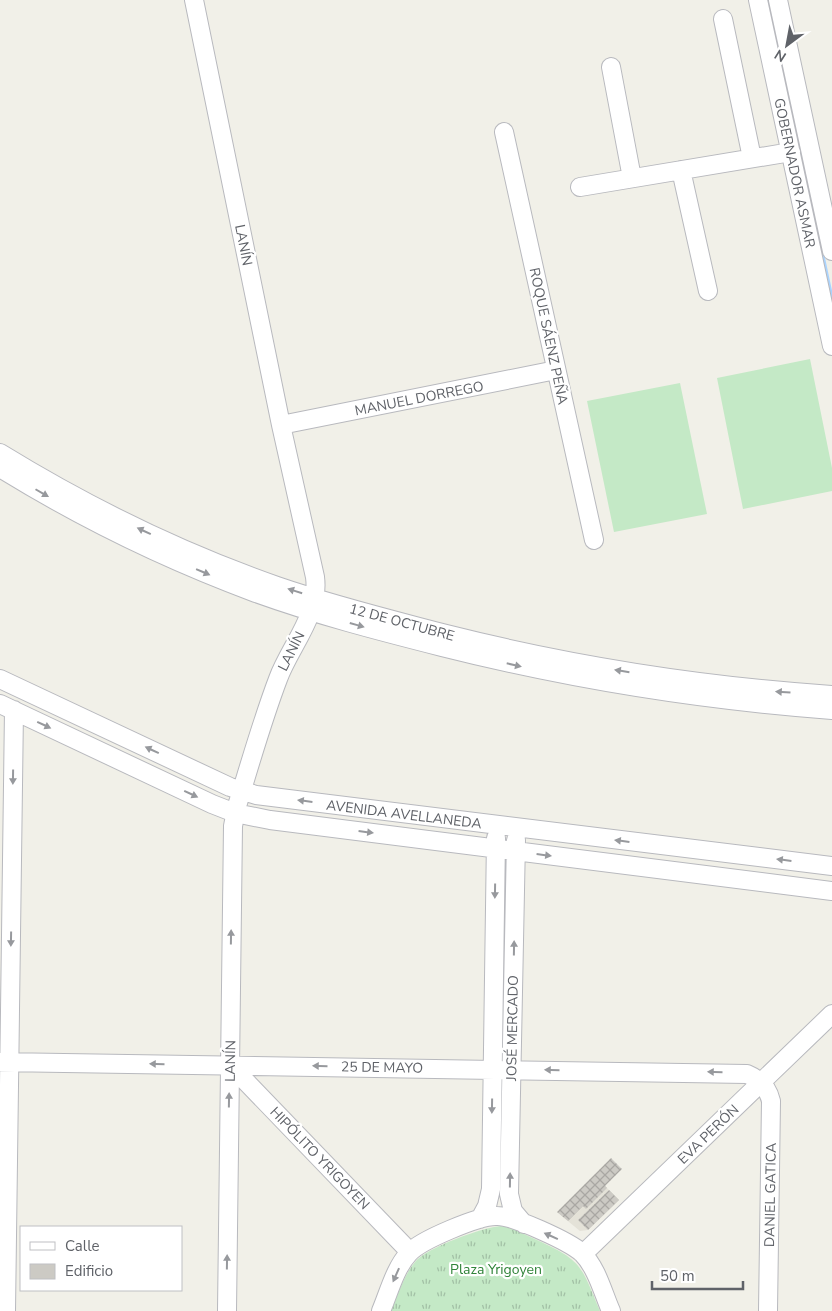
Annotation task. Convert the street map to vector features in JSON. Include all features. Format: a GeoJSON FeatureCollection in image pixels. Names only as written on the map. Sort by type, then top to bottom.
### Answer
{"type":"FeatureCollection","features":[{"type":"Feature","properties":{"kind":"street","name":"LANÍN"},"geometry":{"type":"LineString","coordinates":[[194,0],[281,425],[316,578],[314,604],[277,681],[235,813],[233,834],[227,1311]]}},
{"type":"Feature","properties":{"kind":"street","name":"GOBERNADOR ASMAR"},"geometry":{"type":"LineString","coordinates":[[758,0],[832,346]]}},
{"type":"Feature","properties":{"kind":"street","name":"GOBERNADOR ASMAR"},"geometry":{"type":"LineString","coordinates":[[778,0],[826,198],[832,251]]}},
{"type":"Feature","properties":{"kind":"street"},"geometry":{"type":"LineString","coordinates":[[723,19],[752,158]]}},
{"type":"Feature","properties":{"kind":"street"},"geometry":{"type":"LineString","coordinates":[[612,68],[632,178]]}},
{"type":"Feature","properties":{"kind":"street","name":"ROQUE SÁENZ PEÑA"},"geometry":{"type":"LineString","coordinates":[[504,132],[594,540]]}},
{"type":"Feature","properties":{"kind":"street"},"geometry":{"type":"LineString","coordinates":[[580,187],[790,152]]}},
{"type":"Feature","properties":{"kind":"street"},"geometry":{"type":"LineString","coordinates":[[681,170],[708,291]]}},
{"type":"Feature","properties":{"kind":"street","name":"MANUEL DORREGO"},"geometry":{"type":"LineString","coordinates":[[281,425],[556,370]]}},
{"type":"Feature","properties":{"kind":"street","name":"12 DE OCTUBRE"},"geometry":{"type":"LineString","coordinates":[[0,453],[64,491],[155,536],[387,633],[508,664],[558,674],[724,701],[832,710]]}},
{"type":"Feature","properties":{"kind":"street","name":"12 DE OCTUBRE"},"geometry":{"type":"LineString","coordinates":[[0,468],[67,508],[134,541],[238,586],[314,604],[377,616],[494,646],[580,664],[711,684],[832,696]]}},
{"type":"Feature","properties":{"kind":"street","name":"AVENIDA AVELLANEDA"},"geometry":{"type":"LineString","coordinates":[[0,679],[242,791],[270,797],[832,866]]}},
{"type":"Feature","properties":{"kind":"street"},"geometry":{"type":"LineString","coordinates":[[6,1311],[7,717],[8,696],[16,689],[23,690]]}},
{"type":"Feature","properties":{"kind":"street","name":"AVENIDA AVELLANEDA"},"geometry":{"type":"LineString","coordinates":[[7,717],[235,813],[270,820],[832,890]]}},
{"type":"Feature","properties":{"kind":"street","name":"JOSÉ MERCADO"},"geometry":{"type":"LineString","coordinates":[[480,1219],[487,1206],[491,1189],[496,825]]}},
{"type":"Feature","properties":{"kind":"street","name":"JOSÉ MERCADO"},"geometry":{"type":"LineString","coordinates":[[516,828],[510,1200],[513,1211],[524,1224]]}},
{"type":"Feature","properties":{"kind":"street","name":"EVA PERÓN"},"geometry":{"type":"LineString","coordinates":[[583,1254],[832,1014]]}},
{"type":"Feature","properties":{"kind":"street","name":"25 DE MAYO"},"geometry":{"type":"LineString","coordinates":[[5,1062],[735,1073],[747,1074],[761,1083]]}},
{"type":"Feature","properties":{"kind":"street","name":"HIPÓLITO YRIGOYEN"},"geometry":{"type":"LineString","coordinates":[[230,1065],[410,1252]]}},
{"type":"Feature","properties":{"kind":"street","name":"DANIEL GATICA"},"geometry":{"type":"LineString","coordinates":[[761,1083],[769,1095],[771,1108],[768,1311]]}},
{"type":"Feature","properties":{"kind":"street"},"geometry":{"type":"LineString","coordinates":[[381,1311],[400,1268],[410,1252],[425,1241],[488,1216],[505,1216],[570,1245],[583,1254],[593,1269],[611,1311]]}},
{"type":"Feature","properties":{"kind":"shaded area"},"geometry":{"type":"Polygon","coordinates":[[[594,1175],[619,1200],[588,1230],[580,1231],[557,1212],[594,1175]]]}},
{"type":"Feature","properties":{"kind":"green space"},"geometry":{"type":"Polygon","coordinates":[[[810,359],[832,468],[832,491],[743,509],[717,378],[810,359]]]}},
{"type":"Feature","properties":{"kind":"green space"},"geometry":{"type":"Polygon","coordinates":[[[680,383],[707,514],[614,532],[587,401],[680,383]]]}},
{"type":"Feature","properties":{"kind":"green space","name":"Plaza Yrigoyen"},"geometry":{"type":"Polygon","coordinates":[[[501,1226],[515,1230],[552,1247],[579,1266],[600,1311],[391,1311],[408,1273],[421,1256],[455,1239],[501,1226]]]}},
{"type":"Feature","properties":{"kind":"building"},"geometry":{"type":"Polygon","coordinates":[[[611,1158],[622,1169],[605,1186],[607,1188],[586,1209],[583,1206],[568,1221],[557,1212],[611,1158]]]}},
{"type":"Feature","properties":{"kind":"building"},"geometry":{"type":"Polygon","coordinates":[[[609,1190],[619,1200],[588,1230],[578,1220],[609,1190]]]}},
{"type":"Feature","properties":{"kind":"waterway"},"geometry":{"type":"LineString","coordinates":[[768,0],[832,300]]}}]}
